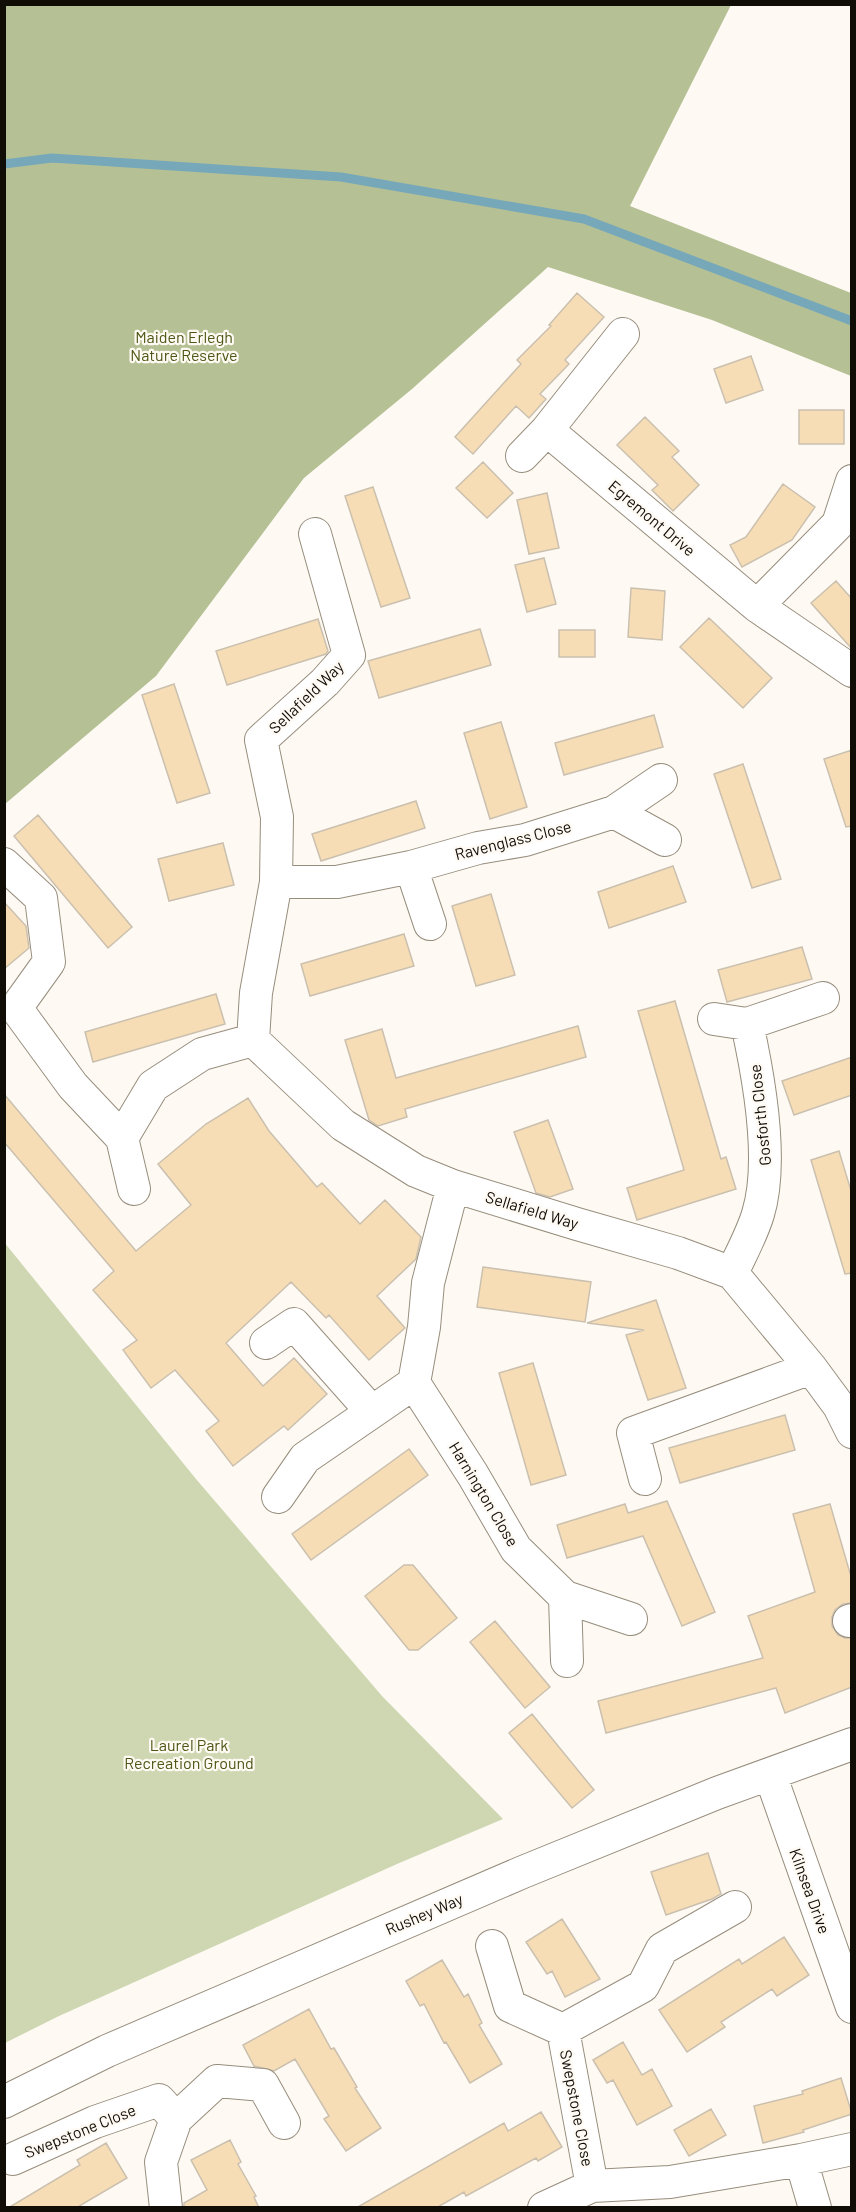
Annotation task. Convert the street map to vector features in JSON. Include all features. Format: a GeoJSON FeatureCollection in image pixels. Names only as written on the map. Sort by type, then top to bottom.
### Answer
{"type":"FeatureCollection","features":[{"type":"Feature","properties":{"kind":"street"},"geometry":{"type":"LineString","coordinates":[[522,456],[548,430],[623,334]]}},
{"type":"Feature","properties":{"kind":"street","name":"Egremont Drive"},"geometry":{"type":"LineString","coordinates":[[548,430],[757,606],[852,671]]}},
{"type":"Feature","properties":{"kind":"street"},"geometry":{"type":"LineString","coordinates":[[757,606],[838,524],[852,481]]}},
{"type":"Feature","properties":{"kind":"street","name":"Sellafield Way"},"geometry":{"type":"LineString","coordinates":[[315,534],[349,655],[325,682],[261,740],[277,817],[276,882],[256,993],[253,1040],[343,1125],[416,1171],[453,1186],[678,1252],[732,1273],[847,1413]]}},
{"type":"Feature","properties":{"kind":"street","name":"Ravenglass Close"},"geometry":{"type":"LineString","coordinates":[[276,882],[338,882],[411,867],[478,848],[525,840],[614,812],[660,780]]}},
{"type":"Feature","properties":{"kind":"street"},"geometry":{"type":"LineString","coordinates":[[614,812],[665,840]]}},
{"type":"Feature","properties":{"kind":"street"},"geometry":{"type":"LineString","coordinates":[[4,864],[41,898],[49,962],[10,1007],[73,1086],[122,1137],[134,1189]]}},
{"type":"Feature","properties":{"kind":"street"},"geometry":{"type":"LineString","coordinates":[[411,867],[430,924]]}},
{"type":"Feature","properties":{"kind":"street"},"geometry":{"type":"LineString","coordinates":[[714,1020],[747,1024],[823,998]]}},
{"type":"Feature","properties":{"kind":"street","name":"Gosforth Close"},"geometry":{"type":"LineString","coordinates":[[732,1273],[758,1215],[766,1178],[760,1097],[747,1024]]}},
{"type":"Feature","properties":{"kind":"street"},"geometry":{"type":"LineString","coordinates":[[122,1137],[153,1086],[202,1054],[253,1040]]}},
{"type":"Feature","properties":{"kind":"street"},"geometry":{"type":"LineString","coordinates":[[278,1497],[305,1458],[414,1383],[424,1327],[428,1283],[453,1186]]}},
{"type":"Feature","properties":{"kind":"street"},"geometry":{"type":"LineString","coordinates":[[267,1343],[294,1324],[372,1412]]}},
{"type":"Feature","properties":{"kind":"street"},"geometry":{"type":"LineString","coordinates":[[645,1479],[633,1433],[811,1368]]}},
{"type":"Feature","properties":{"kind":"street","name":"Harnington Close"},"geometry":{"type":"LineString","coordinates":[[414,1383],[473,1475],[516,1549],[565,1597],[631,1619]]}},
{"type":"Feature","properties":{"kind":"street"},"geometry":{"type":"LineString","coordinates":[[565,1597],[567,1661]]}},
{"type":"Feature","properties":{"kind":"street","name":"Rushey Way"},"geometry":{"type":"LineString","coordinates":[[4,2102],[107,2051],[523,1872],[717,1792],[852,1744]]}},
{"type":"Feature","properties":{"kind":"street","name":"Kilnsea Drive"},"geometry":{"type":"LineString","coordinates":[[770,1774],[852,2007]]}},
{"type":"Feature","properties":{"kind":"street","name":"Swepstone Close"},"geometry":{"type":"LineString","coordinates":[[562,2030],[643,1986],[662,1949],[735,1906]]}},
{"type":"Feature","properties":{"kind":"street","name":"Swepstone Close"},"geometry":{"type":"LineString","coordinates":[[492,1946],[510,2006],[562,2030]]}},
{"type":"Feature","properties":{"kind":"street","name":"Swepstone Close"},"geometry":{"type":"LineString","coordinates":[[562,2030],[592,2186]]}},
{"type":"Feature","properties":{"kind":"street"},"geometry":{"type":"LineString","coordinates":[[166,2208],[161,2162],[176,2119],[217,2081],[263,2085],[284,2122]]}},
{"type":"Feature","properties":{"kind":"street","name":"Swepstone Close"},"geometry":{"type":"LineString","coordinates":[[13,2159],[95,2122],[159,2100],[176,2119]]}},
{"type":"Feature","properties":{"kind":"street","name":"Swepstone Close"},"geometry":{"type":"LineString","coordinates":[[544,2208],[592,2186],[669,2195],[852,2149]]}},
{"type":"Feature","properties":{"kind":"street"},"geometry":{"type":"LineString","coordinates":[[801,2160],[815,2208]]}},
{"type":"Feature","properties":{"kind":"green space","name":"Maiden Erlegh Nature Reserve"},"geometry":{"type":"Polygon","coordinates":[[[5,4],[731,5],[630,206],[851,293],[851,376],[712,320],[548,267],[412,389],[304,478],[156,676],[5,804],[5,4]]]}},
{"type":"Feature","properties":{"kind":"green space","name":"Laurel Park Recreation Ground"},"geometry":{"type":"Polygon","coordinates":[[[4,1242],[196,1479],[382,1696],[503,1819],[397,1864],[59,2016],[5,2043],[4,1242]]]}},
{"type":"Feature","properties":{"kind":"building"},"geometry":{"type":"Polygon","coordinates":[[[577,293],[604,317],[565,360],[569,364],[540,394],[546,399],[529,418],[516,406],[473,454],[455,437],[521,364],[517,360],[551,326],[549,325],[577,293]]]}},
{"type":"Feature","properties":{"kind":"building"},"geometry":{"type":"Polygon","coordinates":[[[751,356],[763,390],[726,403],[714,369],[751,356]]]}},
{"type":"Feature","properties":{"kind":"building"},"geometry":{"type":"Polygon","coordinates":[[[799,410],[844,410],[844,444],[799,444],[799,410]]]}},
{"type":"Feature","properties":{"kind":"building"},"geometry":{"type":"Polygon","coordinates":[[[645,417],[679,451],[672,457],[699,485],[673,511],[652,490],[658,485],[617,445],[645,417]]]}},
{"type":"Feature","properties":{"kind":"building"},"geometry":{"type":"Polygon","coordinates":[[[483,462],[513,493],[487,518],[456,488],[483,462]]]}},
{"type":"Feature","properties":{"kind":"building"},"geometry":{"type":"Polygon","coordinates":[[[783,484],[815,507],[792,540],[742,567],[730,545],[746,537],[783,484]]]}},
{"type":"Feature","properties":{"kind":"building"},"geometry":{"type":"Polygon","coordinates":[[[373,487],[410,598],[381,607],[345,496],[373,487]]]}},
{"type":"Feature","properties":{"kind":"building"},"geometry":{"type":"Polygon","coordinates":[[[547,493],[559,548],[529,554],[517,500],[547,493]]]}},
{"type":"Feature","properties":{"kind":"building"},"geometry":{"type":"Polygon","coordinates":[[[544,558],[556,604],[527,612],[515,565],[544,558]]]}},
{"type":"Feature","properties":{"kind":"building"},"geometry":{"type":"Polygon","coordinates":[[[836,581],[852,599],[852,649],[811,603],[836,581]]]}},
{"type":"Feature","properties":{"kind":"building"},"geometry":{"type":"Polygon","coordinates":[[[631,588],[665,591],[662,640],[628,637],[631,588]]]}},
{"type":"Feature","properties":{"kind":"building"},"geometry":{"type":"Polygon","coordinates":[[[709,618],[772,678],[743,708],[680,647],[709,618]]]}},
{"type":"Feature","properties":{"kind":"building"},"geometry":{"type":"Polygon","coordinates":[[[318,619],[328,651],[326,654],[227,685],[216,651],[318,619]]]}},
{"type":"Feature","properties":{"kind":"building"},"geometry":{"type":"Polygon","coordinates":[[[480,629],[491,665],[379,698],[368,661],[480,629]]]}},
{"type":"Feature","properties":{"kind":"building"},"geometry":{"type":"Polygon","coordinates":[[[559,630],[595,630],[595,657],[559,657],[559,630]]]}},
{"type":"Feature","properties":{"kind":"building"},"geometry":{"type":"Polygon","coordinates":[[[174,684],[210,793],[177,803],[142,695],[174,684]]]}},
{"type":"Feature","properties":{"kind":"building"},"geometry":{"type":"Polygon","coordinates":[[[654,715],[663,747],[564,775],[555,743],[654,715]]]}},
{"type":"Feature","properties":{"kind":"building"},"geometry":{"type":"Polygon","coordinates":[[[501,722],[527,807],[490,819],[464,733],[501,722]]]}},
{"type":"Feature","properties":{"kind":"building"},"geometry":{"type":"Polygon","coordinates":[[[852,750],[852,826],[846,827],[824,759],[852,750]]]}},
{"type":"Feature","properties":{"kind":"building"},"geometry":{"type":"Polygon","coordinates":[[[743,764],[781,879],[752,888],[714,774],[743,764]]]}},
{"type":"Feature","properties":{"kind":"building"},"geometry":{"type":"Polygon","coordinates":[[[416,801],[425,828],[321,861],[312,834],[416,801]]]}},
{"type":"Feature","properties":{"kind":"building"},"geometry":{"type":"Polygon","coordinates":[[[38,815],[132,927],[108,948],[14,836],[38,815]]]}},
{"type":"Feature","properties":{"kind":"building"},"geometry":{"type":"Polygon","coordinates":[[[223,843],[234,885],[169,901],[158,859],[223,843]]]}},
{"type":"Feature","properties":{"kind":"building"},"geometry":{"type":"Polygon","coordinates":[[[673,866],[686,902],[609,928],[598,892],[673,866]]]}},
{"type":"Feature","properties":{"kind":"building"},"geometry":{"type":"Polygon","coordinates":[[[491,894],[515,975],[476,986],[452,906],[491,894]]]}},
{"type":"Feature","properties":{"kind":"building"},"geometry":{"type":"Polygon","coordinates":[[[4,902],[26,926],[29,948],[4,969],[4,902]]]}},
{"type":"Feature","properties":{"kind":"building"},"geometry":{"type":"Polygon","coordinates":[[[404,934],[414,966],[310,996],[301,964],[404,934]]]}},
{"type":"Feature","properties":{"kind":"building"},"geometry":{"type":"Polygon","coordinates":[[[802,947],[812,979],[727,1002],[718,970],[802,947]]]}},
{"type":"Feature","properties":{"kind":"building"},"geometry":{"type":"Polygon","coordinates":[[[216,994],[225,1024],[93,1062],[85,1032],[216,994]]]}},
{"type":"Feature","properties":{"kind":"building"},"geometry":{"type":"Polygon","coordinates":[[[675,1001],[721,1159],[726,1157],[736,1189],[637,1220],[627,1188],[684,1170],[638,1011],[675,1001]]]}},
{"type":"Feature","properties":{"kind":"building"},"geometry":{"type":"Polygon","coordinates":[[[578,1026],[586,1057],[405,1109],[407,1117],[378,1126],[369,1120],[345,1040],[382,1029],[396,1078],[578,1026]]]}},
{"type":"Feature","properties":{"kind":"building"},"geometry":{"type":"Polygon","coordinates":[[[852,1057],[852,1095],[794,1115],[782,1081],[852,1057]]]}},
{"type":"Feature","properties":{"kind":"building"},"geometry":{"type":"Polygon","coordinates":[[[4,1094],[136,1251],[191,1205],[158,1164],[206,1124],[248,1098],[269,1131],[317,1187],[322,1183],[360,1224],[385,1200],[421,1237],[416,1259],[377,1296],[405,1328],[369,1360],[329,1315],[326,1318],[291,1282],[226,1343],[263,1386],[294,1358],[327,1394],[288,1430],[284,1426],[233,1466],[206,1431],[219,1421],[175,1370],[151,1388],[123,1350],[137,1340],[93,1290],[114,1271],[4,1142],[4,1094]]]}},
{"type":"Feature","properties":{"kind":"building"},"geometry":{"type":"Polygon","coordinates":[[[548,1120],[573,1189],[550,1197],[536,1193],[514,1132],[548,1120]]]}},
{"type":"Feature","properties":{"kind":"building"},"geometry":{"type":"Polygon","coordinates":[[[839,1151],[852,1194],[852,1273],[845,1274],[811,1160],[839,1151]]]}},
{"type":"Feature","properties":{"kind":"building"},"geometry":{"type":"Polygon","coordinates":[[[483,1267],[591,1282],[585,1322],[477,1307],[483,1267]]]}},
{"type":"Feature","properties":{"kind":"building"},"geometry":{"type":"Polygon","coordinates":[[[656,1300],[686,1388],[648,1400],[626,1335],[644,1330],[587,1323],[656,1300]]]}},
{"type":"Feature","properties":{"kind":"building"},"geometry":{"type":"Polygon","coordinates":[[[533,1363],[566,1475],[531,1485],[499,1373],[533,1363]]]}},
{"type":"Feature","properties":{"kind":"building"},"geometry":{"type":"Polygon","coordinates":[[[785,1415],[795,1450],[680,1483],[669,1448],[785,1415]]]}},
{"type":"Feature","properties":{"kind":"building"},"geometry":{"type":"Polygon","coordinates":[[[409,1449],[428,1475],[311,1560],[292,1534],[409,1449]]]}},
{"type":"Feature","properties":{"kind":"building"},"geometry":{"type":"Polygon","coordinates":[[[667,1501],[715,1612],[682,1626],[643,1536],[567,1558],[557,1525],[625,1504],[628,1513],[667,1501]]]}},
{"type":"Feature","properties":{"kind":"building"},"geometry":{"type":"Polygon","coordinates":[[[830,1504],[852,1580],[852,1603],[843,1604],[835,1610],[832,1626],[838,1635],[852,1638],[852,1687],[785,1713],[776,1688],[606,1733],[598,1701],[763,1658],[748,1616],[815,1592],[793,1514],[830,1504]]]}},
{"type":"Feature","properties":{"kind":"building"},"geometry":{"type":"Polygon","coordinates":[[[404,1565],[413,1565],[457,1618],[418,1650],[409,1650],[365,1596],[404,1565]]]}},
{"type":"Feature","properties":{"kind":"building"},"geometry":{"type":"Polygon","coordinates":[[[495,1621],[550,1687],[525,1708],[470,1642],[495,1621]]]}},
{"type":"Feature","properties":{"kind":"building"},"geometry":{"type":"Polygon","coordinates":[[[532,1714],[594,1790],[572,1808],[509,1733],[532,1714]]]}},
{"type":"Feature","properties":{"kind":"building"},"geometry":{"type":"Polygon","coordinates":[[[708,1853],[721,1894],[666,1915],[651,1872],[708,1853]]]}},
{"type":"Feature","properties":{"kind":"building"},"geometry":{"type":"Polygon","coordinates":[[[562,1919],[600,1979],[565,1997],[552,1971],[547,1974],[526,1942],[562,1919]]]}},
{"type":"Feature","properties":{"kind":"building"},"geometry":{"type":"Polygon","coordinates":[[[784,1937],[809,1975],[777,1996],[772,1989],[721,2022],[725,2027],[687,2052],[659,2010],[739,1959],[742,1964],[784,1937]]]}},
{"type":"Feature","properties":{"kind":"building"},"geometry":{"type":"Polygon","coordinates":[[[442,1960],[464,1997],[468,1994],[482,2023],[479,2025],[502,2064],[470,2083],[446,2042],[444,2043],[424,2004],[420,2006],[406,1981],[442,1960]]]}},
{"type":"Feature","properties":{"kind":"building"},"geometry":{"type":"Polygon","coordinates":[[[309,2009],[331,2049],[334,2048],[357,2087],[355,2088],[381,2128],[346,2151],[324,2119],[329,2116],[295,2059],[274,2071],[254,2066],[243,2045],[309,2009]]]}},
{"type":"Feature","properties":{"kind":"building"},"geometry":{"type":"Polygon","coordinates":[[[623,2042],[642,2075],[652,2069],[672,2106],[637,2125],[613,2080],[607,2083],[593,2060],[623,2042]]]}},
{"type":"Feature","properties":{"kind":"building"},"geometry":{"type":"Polygon","coordinates":[[[841,2078],[852,2114],[803,2130],[804,2132],[763,2143],[754,2106],[803,2094],[802,2091],[841,2078]]]}},
{"type":"Feature","properties":{"kind":"building"},"geometry":{"type":"Polygon","coordinates":[[[711,2109],[726,2135],[689,2156],[674,2130],[711,2109]]]}},
{"type":"Feature","properties":{"kind":"building"},"geometry":{"type":"Polygon","coordinates":[[[541,2112],[562,2147],[538,2161],[536,2158],[466,2196],[464,2192],[436,2208],[356,2208],[504,2123],[508,2131],[541,2112]]]}},
{"type":"Feature","properties":{"kind":"building"},"geometry":{"type":"Polygon","coordinates":[[[230,2140],[241,2162],[238,2164],[256,2196],[254,2197],[259,2208],[184,2208],[184,2203],[207,2190],[191,2160],[230,2140]]]}},
{"type":"Feature","properties":{"kind":"building"},"geometry":{"type":"Polygon","coordinates":[[[106,2143],[127,2178],[76,2208],[8,2208],[80,2165],[77,2160],[106,2143]]]}},
{"type":"Feature","properties":{"kind":"waterway"},"geometry":{"type":"LineString","coordinates":[[4,164],[52,158],[341,177],[584,219],[852,321]]}}]}
